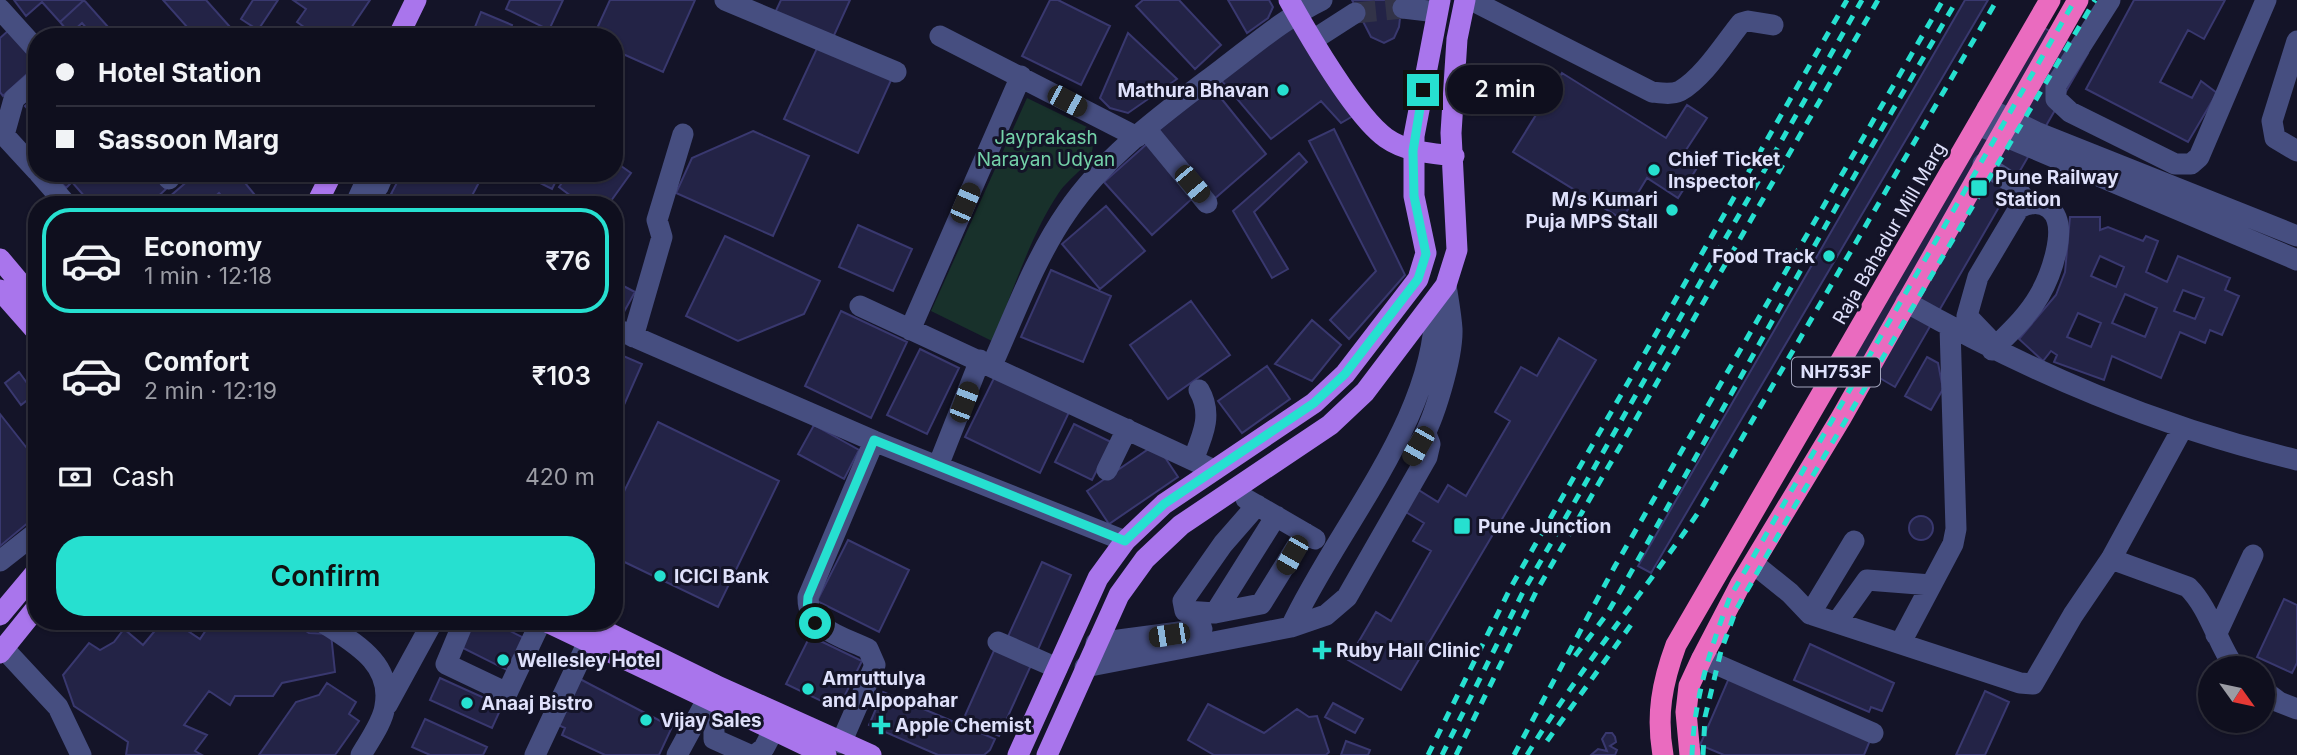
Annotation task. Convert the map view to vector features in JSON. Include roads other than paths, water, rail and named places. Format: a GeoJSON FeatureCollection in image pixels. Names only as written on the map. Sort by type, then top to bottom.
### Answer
{"type":"FeatureCollection","features":[{"type":"Feature","properties":{"kind":"highway","name":"Raja Bahadur Mill Marg"},"geometry":{"type":"LineString","coordinates":[[1663,755],[1659,711],[1662,683],[1676,645],[2050,0]]}},
{"type":"Feature","properties":{"kind":"highway","name":"NH753F"},"geometry":{"type":"LineString","coordinates":[[1690,755],[1686,712],[1689,686],[1702,658],[2078,0]]}},
{"type":"Feature","properties":{"kind":"main road"},"geometry":{"type":"LineString","coordinates":[[402,28],[416,0]]}},
{"type":"Feature","properties":{"kind":"main road"},"geometry":{"type":"LineString","coordinates":[[1047,755],[1119,595],[1145,559],[1181,524],[1331,425],[1395,355],[1440,293],[1457,250],[1451,133],[1457,39],[1465,0]]}},
{"type":"Feature","properties":{"kind":"main road"},"geometry":{"type":"LineString","coordinates":[[1018,755],[1098,578],[1125,541],[1164,504],[1314,403],[1345,374],[1418,279],[1426,254],[1414,196],[1413,151],[1432,43],[1428,5]]}},
{"type":"Feature","properties":{"kind":"main road"},"geometry":{"type":"LineString","coordinates":[[1301,20],[1367,120],[1387,139],[1413,151],[1454,156]]}},
{"type":"Feature","properties":{"kind":"main road"},"geometry":{"type":"LineString","coordinates":[[0,259],[28,290]]}},
{"type":"Feature","properties":{"kind":"main road"},"geometry":{"type":"LineString","coordinates":[[0,290],[28,322]]}},
{"type":"Feature","properties":{"kind":"main road"},"geometry":{"type":"LineString","coordinates":[[0,615],[28,582]]}},
{"type":"Feature","properties":{"kind":"main road"},"geometry":{"type":"LineString","coordinates":[[2,651],[28,618]]}},
{"type":"Feature","properties":{"kind":"main road"},"geometry":{"type":"LineString","coordinates":[[589,630],[715,697],[798,749],[833,749],[871,755]]}},
{"type":"Feature","properties":{"kind":"main road"},"geometry":{"type":"LineString","coordinates":[[715,697],[833,749]]}},
{"type":"Feature","properties":{"kind":"street"},"geometry":{"type":"LineString","coordinates":[[725,0],[896,72]]}},
{"type":"Feature","properties":{"kind":"street"},"geometry":{"type":"LineString","coordinates":[[938,466],[986,362],[1041,256],[1087,185],[1141,133],[1301,20],[1321,0]]}},
{"type":"Feature","properties":{"kind":"street"},"geometry":{"type":"LineString","coordinates":[[1471,0],[1652,92],[1666,94],[1679,91],[1696,76],[1741,23],[1748,21],[1773,26]]}},
{"type":"Feature","properties":{"kind":"street"},"geometry":{"type":"LineString","coordinates":[[2110,0],[2056,85],[2056,99],[2070,112],[2175,164],[2191,164],[2199,157],[2266,0]]}},
{"type":"Feature","properties":{"kind":"street"},"geometry":{"type":"LineString","coordinates":[[0,9],[28,40]]}},
{"type":"Feature","properties":{"kind":"street"},"geometry":{"type":"LineString","coordinates":[[1301,20],[1353,9]]}},
{"type":"Feature","properties":{"kind":"street"},"geometry":{"type":"LineString","coordinates":[[940,36],[1141,133],[1207,203]]}},
{"type":"Feature","properties":{"kind":"street"},"geometry":{"type":"LineString","coordinates":[[2297,41],[2272,121],[2275,138],[2297,151]]}},
{"type":"Feature","properties":{"kind":"street"},"geometry":{"type":"LineString","coordinates":[[910,330],[1021,76]]}},
{"type":"Feature","properties":{"kind":"street"},"geometry":{"type":"LineString","coordinates":[[28,87],[15,99],[4,135],[28,161]]}},
{"type":"Feature","properties":{"kind":"street"},"geometry":{"type":"LineString","coordinates":[[1982,116],[2003,128],[2297,260]]}},
{"type":"Feature","properties":{"kind":"street"},"geometry":{"type":"LineString","coordinates":[[2003,128],[2297,236]]}},
{"type":"Feature","properties":{"kind":"street"},"geometry":{"type":"LineString","coordinates":[[683,134],[657,220],[662,237],[624,332],[874,440],[1125,541]]}},
{"type":"Feature","properties":{"kind":"street"},"geometry":{"type":"LineString","coordinates":[[1983,164],[2011,182],[2028,203],[2050,209],[2058,220],[2060,238],[2040,295],[2020,323],[1994,348]]}},
{"type":"Feature","properties":{"kind":"street"},"geometry":{"type":"LineString","coordinates":[[47,182],[59,196]]}},
{"type":"Feature","properties":{"kind":"street"},"geometry":{"type":"LineString","coordinates":[[1994,348],[1969,321],[1966,313],[1978,277],[2008,224],[2019,208],[2028,203]]}},
{"type":"Feature","properties":{"kind":"street"},"geometry":{"type":"LineString","coordinates":[[1086,667],[1326,615],[1335,605],[1335,591],[1426,434],[1440,393],[1452,331],[1440,293]]}},
{"type":"Feature","properties":{"kind":"street"},"geometry":{"type":"LineString","coordinates":[[1294,621],[1331,549],[1409,418],[1431,354],[1440,293]]}},
{"type":"Feature","properties":{"kind":"street"},"geometry":{"type":"LineString","coordinates":[[1906,303],[2050,378],[2182,429],[2297,460]]}},
{"type":"Feature","properties":{"kind":"street"},"geometry":{"type":"LineString","coordinates":[[860,306],[986,362],[1214,470]]}},
{"type":"Feature","properties":{"kind":"street"},"geometry":{"type":"LineString","coordinates":[[1901,642],[1953,544],[1956,529],[1950,327]]}},
{"type":"Feature","properties":{"kind":"street"},"geometry":{"type":"LineString","coordinates":[[1193,460],[1207,418],[1207,404],[1199,390]]}},
{"type":"Feature","properties":{"kind":"street"},"geometry":{"type":"LineString","coordinates":[[1107,470],[1127,429]]}},
{"type":"Feature","properties":{"kind":"street"},"geometry":{"type":"LineString","coordinates":[[1754,564],[1790,593],[1810,614],[2020,683],[2033,684],[2073,615],[2111,559],[2182,429]]}},
{"type":"Feature","properties":{"kind":"street"},"geometry":{"type":"LineString","coordinates":[[833,749],[875,665],[868,649],[815,623],[807,612],[808,597],[874,440]]}},
{"type":"Feature","properties":{"kind":"street"},"geometry":{"type":"LineString","coordinates":[[1233,491],[1331,549]]}},
{"type":"Feature","properties":{"kind":"street"},"geometry":{"type":"LineString","coordinates":[[1256,505],[1223,544],[1183,601],[1185,611],[1189,614],[1215,613],[1261,604],[1305,533]]}},
{"type":"Feature","properties":{"kind":"street"},"geometry":{"type":"LineString","coordinates":[[1215,613],[1276,516]]}},
{"type":"Feature","properties":{"kind":"street"},"geometry":{"type":"LineString","coordinates":[[0,561],[28,539]]}},
{"type":"Feature","properties":{"kind":"street"},"geometry":{"type":"LineString","coordinates":[[1810,614],[1854,541]]}},
{"type":"Feature","properties":{"kind":"street"},"geometry":{"type":"LineString","coordinates":[[2216,635],[2253,555]]}},
{"type":"Feature","properties":{"kind":"street"},"geometry":{"type":"LineString","coordinates":[[2111,559],[2188,587],[2197,596],[2228,656]]}},
{"type":"Feature","properties":{"kind":"street"},"geometry":{"type":"LineString","coordinates":[[1837,622],[1867,580],[1931,585]]}},
{"type":"Feature","properties":{"kind":"street"},"geometry":{"type":"LineString","coordinates":[[1096,643],[1294,621]]}},
{"type":"Feature","properties":{"kind":"street"},"geometry":{"type":"LineString","coordinates":[[334,630],[369,654],[386,682],[386,708]]}},
{"type":"Feature","properties":{"kind":"street"},"geometry":{"type":"LineString","coordinates":[[361,755],[428,630]]}},
{"type":"Feature","properties":{"kind":"street"},"geometry":{"type":"LineString","coordinates":[[460,630],[446,664],[507,692],[538,630]]}},
{"type":"Feature","properties":{"kind":"street"},"geometry":{"type":"LineString","coordinates":[[535,755],[589,630]]}},
{"type":"Feature","properties":{"kind":"street"},"geometry":{"type":"LineString","coordinates":[[998,642],[1057,668]]}},
{"type":"Feature","properties":{"kind":"street"},"geometry":{"type":"LineString","coordinates":[[2,651],[58,707],[81,755]]}},
{"type":"Feature","properties":{"kind":"street"},"geometry":{"type":"LineString","coordinates":[[1702,658],[1873,733]]}},
{"type":"Feature","properties":{"kind":"street"},"geometry":{"type":"LineString","coordinates":[[677,755],[715,697]]}},
{"type":"Feature","properties":{"kind":"street"},"geometry":{"type":"LineString","coordinates":[[715,697],[715,738],[750,755]]}},
{"type":"Feature","properties":{"kind":"street"},"geometry":{"type":"LineString","coordinates":[[2275,699],[2297,709]]}},
{"type":"Feature","properties":{"kind":"street"},"geometry":{"type":"LineString","coordinates":[[755,755],[764,748],[773,731]]}},
{"type":"Feature","properties":{"kind":"tunnel"},"geometry":{"type":"LineString","coordinates":[[1355,13],[1403,8]]}},
{"type":"Feature","properties":{"kind":"railway"},"geometry":{"type":"LineString","coordinates":[[1428,755],[1511,587],[1847,0]]}},
{"type":"Feature","properties":{"kind":"railway"},"geometry":{"type":"LineString","coordinates":[[1442,755],[1523,592],[1862,0]]}},
{"type":"Feature","properties":{"kind":"railway"},"geometry":{"type":"LineString","coordinates":[[1456,755],[1536,592],[1878,0]]}},
{"type":"Feature","properties":{"kind":"railway"},"geometry":{"type":"LineString","coordinates":[[1514,755],[1615,566],[1943,0]]}},
{"type":"Feature","properties":{"kind":"railway"},"geometry":{"type":"LineString","coordinates":[[1575,656],[1607,614],[1838,204],[1957,0]]}},
{"type":"Feature","properties":{"kind":"railway"},"geometry":{"type":"LineString","coordinates":[[1527,755],[1568,692],[1702,507],[1997,0]]}},
{"type":"Feature","properties":{"kind":"railway"},"geometry":{"type":"LineString","coordinates":[[1692,755],[1704,674],[1730,597],[2075,0]]}},
{"type":"Feature","properties":{"kind":"railway"},"geometry":{"type":"LineString","coordinates":[[1703,755],[1705,717],[1721,651],[1736,610],[1793,509],[2095,0]]}},
{"type":"Feature","properties":{"kind":"railway"},"geometry":{"type":"LineString","coordinates":[[1547,741],[1633,622]]}},
{"type":"Feature","properties":{"kind":"place","name":"Mathura Bhavan"},"geometry":{"type":"Point","coordinates":[1283,90]}},
{"type":"Feature","properties":{"kind":"place","name":"Chief Ticket Inspector"},"geometry":{"type":"Point","coordinates":[1654,170]}},
{"type":"Feature","properties":{"kind":"place","name":"Pune Railway Station"},"geometry":{"type":"Point","coordinates":[1979,188]}},
{"type":"Feature","properties":{"kind":"place","name":"M/s Kumari Puja MPS Stall"},"geometry":{"type":"Point","coordinates":[1672,210]}},
{"type":"Feature","properties":{"kind":"place","name":"Food Track"},"geometry":{"type":"Point","coordinates":[1829,256]}},
{"type":"Feature","properties":{"kind":"place","name":"Pune Junction"},"geometry":{"type":"Point","coordinates":[1462,526]}},
{"type":"Feature","properties":{"kind":"place","name":"ICICI Bank"},"geometry":{"type":"Point","coordinates":[660,576]}},
{"type":"Feature","properties":{"kind":"place","name":"Ruby Hall Clinic"},"geometry":{"type":"Point","coordinates":[1322,650]}},
{"type":"Feature","properties":{"kind":"place","name":"Wellesley Hotel"},"geometry":{"type":"Point","coordinates":[503,660]}},
{"type":"Feature","properties":{"kind":"place","name":"Amruttulya and Alpopahar"},"geometry":{"type":"Point","coordinates":[808,689]}},
{"type":"Feature","properties":{"kind":"place","name":"Anaaj Bistro"},"geometry":{"type":"Point","coordinates":[467,703]}},
{"type":"Feature","properties":{"kind":"place","name":"Vijay Sales"},"geometry":{"type":"Point","coordinates":[646,720]}},
{"type":"Feature","properties":{"kind":"place","name":"Apple Chemist"},"geometry":{"type":"Point","coordinates":[881,725]}},
{"type":"Feature","properties":{"kind":"park label","name":"Jayprakash Narayan Udyan"},"geometry":{"type":"Point","coordinates":[1046,148]}}]}
